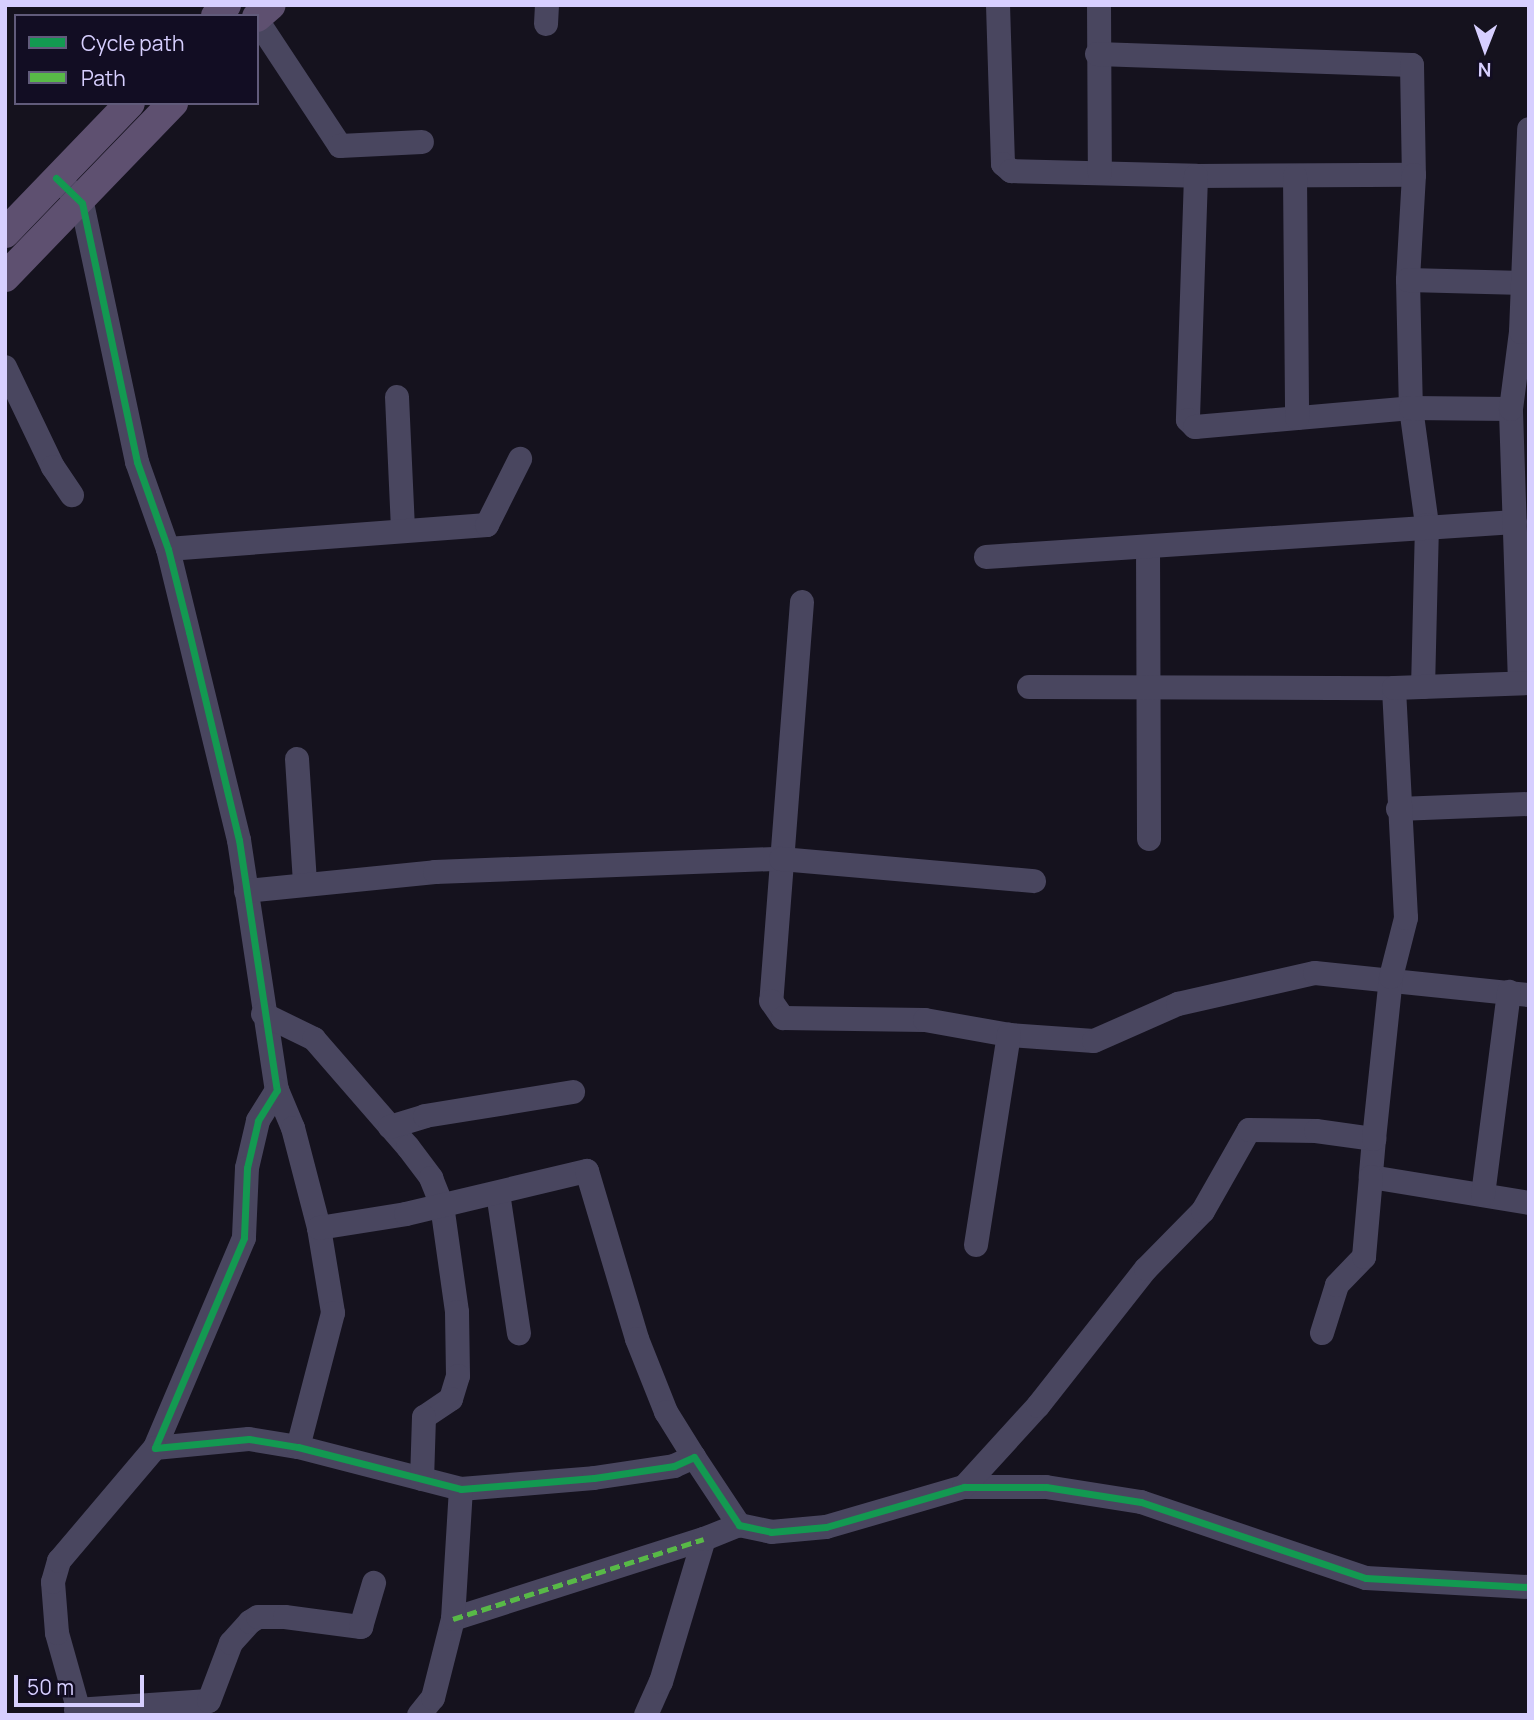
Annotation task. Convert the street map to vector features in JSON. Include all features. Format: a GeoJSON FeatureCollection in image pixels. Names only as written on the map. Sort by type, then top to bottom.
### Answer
{"type":"FeatureCollection","features":[{"type":"Feature","properties":{"kind":"main road"},"geometry":{"type":"LineString","coordinates":[[5,233],[128,105]]}},
{"type":"Feature","properties":{"kind":"main road"},"geometry":{"type":"LineString","coordinates":[[5,277],[171,105]]}},
{"type":"Feature","properties":{"kind":"street"},"geometry":{"type":"LineString","coordinates":[[998,5],[1003,164],[1011,171],[1196,176],[1414,175]]}},
{"type":"Feature","properties":{"kind":"street"},"geometry":{"type":"LineString","coordinates":[[1099,5],[1097,54],[1100,173]]}},
{"type":"Feature","properties":{"kind":"street"},"geometry":{"type":"LineString","coordinates":[[259,21],[340,146],[422,142]]}},
{"type":"Feature","properties":{"kind":"street"},"geometry":{"type":"LineString","coordinates":[[1097,54],[1412,65],[1414,175],[1408,280],[1410,408],[1427,525],[1423,687]]}},
{"type":"Feature","properties":{"kind":"street"},"geometry":{"type":"LineString","coordinates":[[1029,687],[1394,688],[1524,683],[1520,524],[1511,408],[1525,328],[1529,129]]}},
{"type":"Feature","properties":{"kind":"street"},"geometry":{"type":"LineString","coordinates":[[1196,176],[1188,420],[1195,427],[1410,408],[1511,408]]}},
{"type":"Feature","properties":{"kind":"street"},"geometry":{"type":"LineString","coordinates":[[1295,176],[1297,418]]}},
{"type":"Feature","properties":{"kind":"street"},"geometry":{"type":"LineString","coordinates":[[56,178],[80,200],[137,461],[168,549],[239,840],[263,1014],[277,1090],[293,1128],[319,1228],[333,1313],[298,1447]]}},
{"type":"Feature","properties":{"kind":"street"},"geometry":{"type":"LineString","coordinates":[[1408,280],[1524,283]]}},
{"type":"Feature","properties":{"kind":"street"},"geometry":{"type":"LineString","coordinates":[[5,367],[52,467],[72,495]]}},
{"type":"Feature","properties":{"kind":"street"},"geometry":{"type":"LineString","coordinates":[[397,397],[403,531]]}},
{"type":"Feature","properties":{"kind":"street"},"geometry":{"type":"LineString","coordinates":[[168,549],[487,525],[520,459]]}},
{"type":"Feature","properties":{"kind":"street"},"geometry":{"type":"LineString","coordinates":[[986,557],[1427,525],[1520,524]]}},
{"type":"Feature","properties":{"kind":"street"},"geometry":{"type":"LineString","coordinates":[[1148,547],[1149,839]]}},
{"type":"Feature","properties":{"kind":"street"},"geometry":{"type":"LineString","coordinates":[[802,602],[771,1001],[783,1018],[925,1020],[1009,1035],[1094,1041],[1178,1004],[1315,973],[1391,977],[1519,994],[1483,1195]]}},
{"type":"Feature","properties":{"kind":"street"},"geometry":{"type":"LineString","coordinates":[[1322,1332],[1337,1285],[1364,1257],[1391,977],[1406,918],[1398,809],[1394,688]]}},
{"type":"Feature","properties":{"kind":"street"},"geometry":{"type":"LineString","coordinates":[[297,759],[305,882]]}},
{"type":"Feature","properties":{"kind":"street"},"geometry":{"type":"LineString","coordinates":[[1398,809],[1529,804]]}},
{"type":"Feature","properties":{"kind":"street"},"geometry":{"type":"LineString","coordinates":[[246,891],[305,882],[435,872],[781,859],[1034,881]]}},
{"type":"Feature","properties":{"kind":"street"},"geometry":{"type":"LineString","coordinates":[[263,1014],[314,1040],[431,1178],[442,1205],[457,1312],[457,1376],[451,1399],[424,1417],[422,1479]]}},
{"type":"Feature","properties":{"kind":"street"},"geometry":{"type":"LineString","coordinates":[[976,1245],[1009,1035]]}},
{"type":"Feature","properties":{"kind":"street"},"geometry":{"type":"LineString","coordinates":[[277,1090],[258,1121],[247,1168],[244,1238],[155,1448],[59,1561],[53,1598],[78,1712],[209,1708],[231,1643],[250,1622],[258,1617],[285,1617],[361,1627],[374,1583]]}},
{"type":"Feature","properties":{"kind":"street"},"geometry":{"type":"LineString","coordinates":[[390,1127],[425,1116],[573,1092]]}},
{"type":"Feature","properties":{"kind":"street"},"geometry":{"type":"LineString","coordinates":[[964,1487],[1038,1406],[1146,1269],[1203,1211],[1249,1130],[1316,1131],[1374,1139]]}},
{"type":"Feature","properties":{"kind":"street"},"geometry":{"type":"LineString","coordinates":[[319,1228],[498,1194],[587,1171],[637,1339],[666,1412],[739,1525]]}},
{"type":"Feature","properties":{"kind":"street"},"geometry":{"type":"LineString","coordinates":[[1371,1177],[1529,1203]]}},
{"type":"Feature","properties":{"kind":"street"},"geometry":{"type":"LineString","coordinates":[[498,1194],[519,1333]]}},
{"type":"Feature","properties":{"kind":"street"},"geometry":{"type":"LineString","coordinates":[[155,1448],[249,1439],[298,1447],[461,1489],[594,1478],[674,1466],[694,1457]]}},
{"type":"Feature","properties":{"kind":"street"},"geometry":{"type":"LineString","coordinates":[[453,1619],[704,1539],[739,1525],[771,1532],[826,1527],[964,1487],[1046,1488],[1142,1502],[1366,1578],[1529,1587]]}},
{"type":"Feature","properties":{"kind":"street"},"geometry":{"type":"LineString","coordinates":[[419,1715],[433,1698],[453,1619],[461,1489]]}},
{"type":"Feature","properties":{"kind":"street"},"geometry":{"type":"LineString","coordinates":[[646,1715],[661,1682],[704,1539]]}},
{"type":"Feature","properties":{"kind":"marked path"},"geometry":{"type":"LineString","coordinates":[[453,1619],[704,1539]]}},
{"type":"Feature","properties":{"kind":"cycle path"},"geometry":{"type":"LineString","coordinates":[[56,178],[82,203],[137,462],[168,549],[189,632],[239,840],[277,1090],[258,1121],[247,1168],[244,1238],[155,1448],[249,1439],[298,1447],[461,1489],[594,1478],[674,1466],[694,1457],[739,1525],[771,1532],[826,1527],[964,1487],[1046,1487],[1141,1502],[1366,1578],[1529,1587]]}}]}
